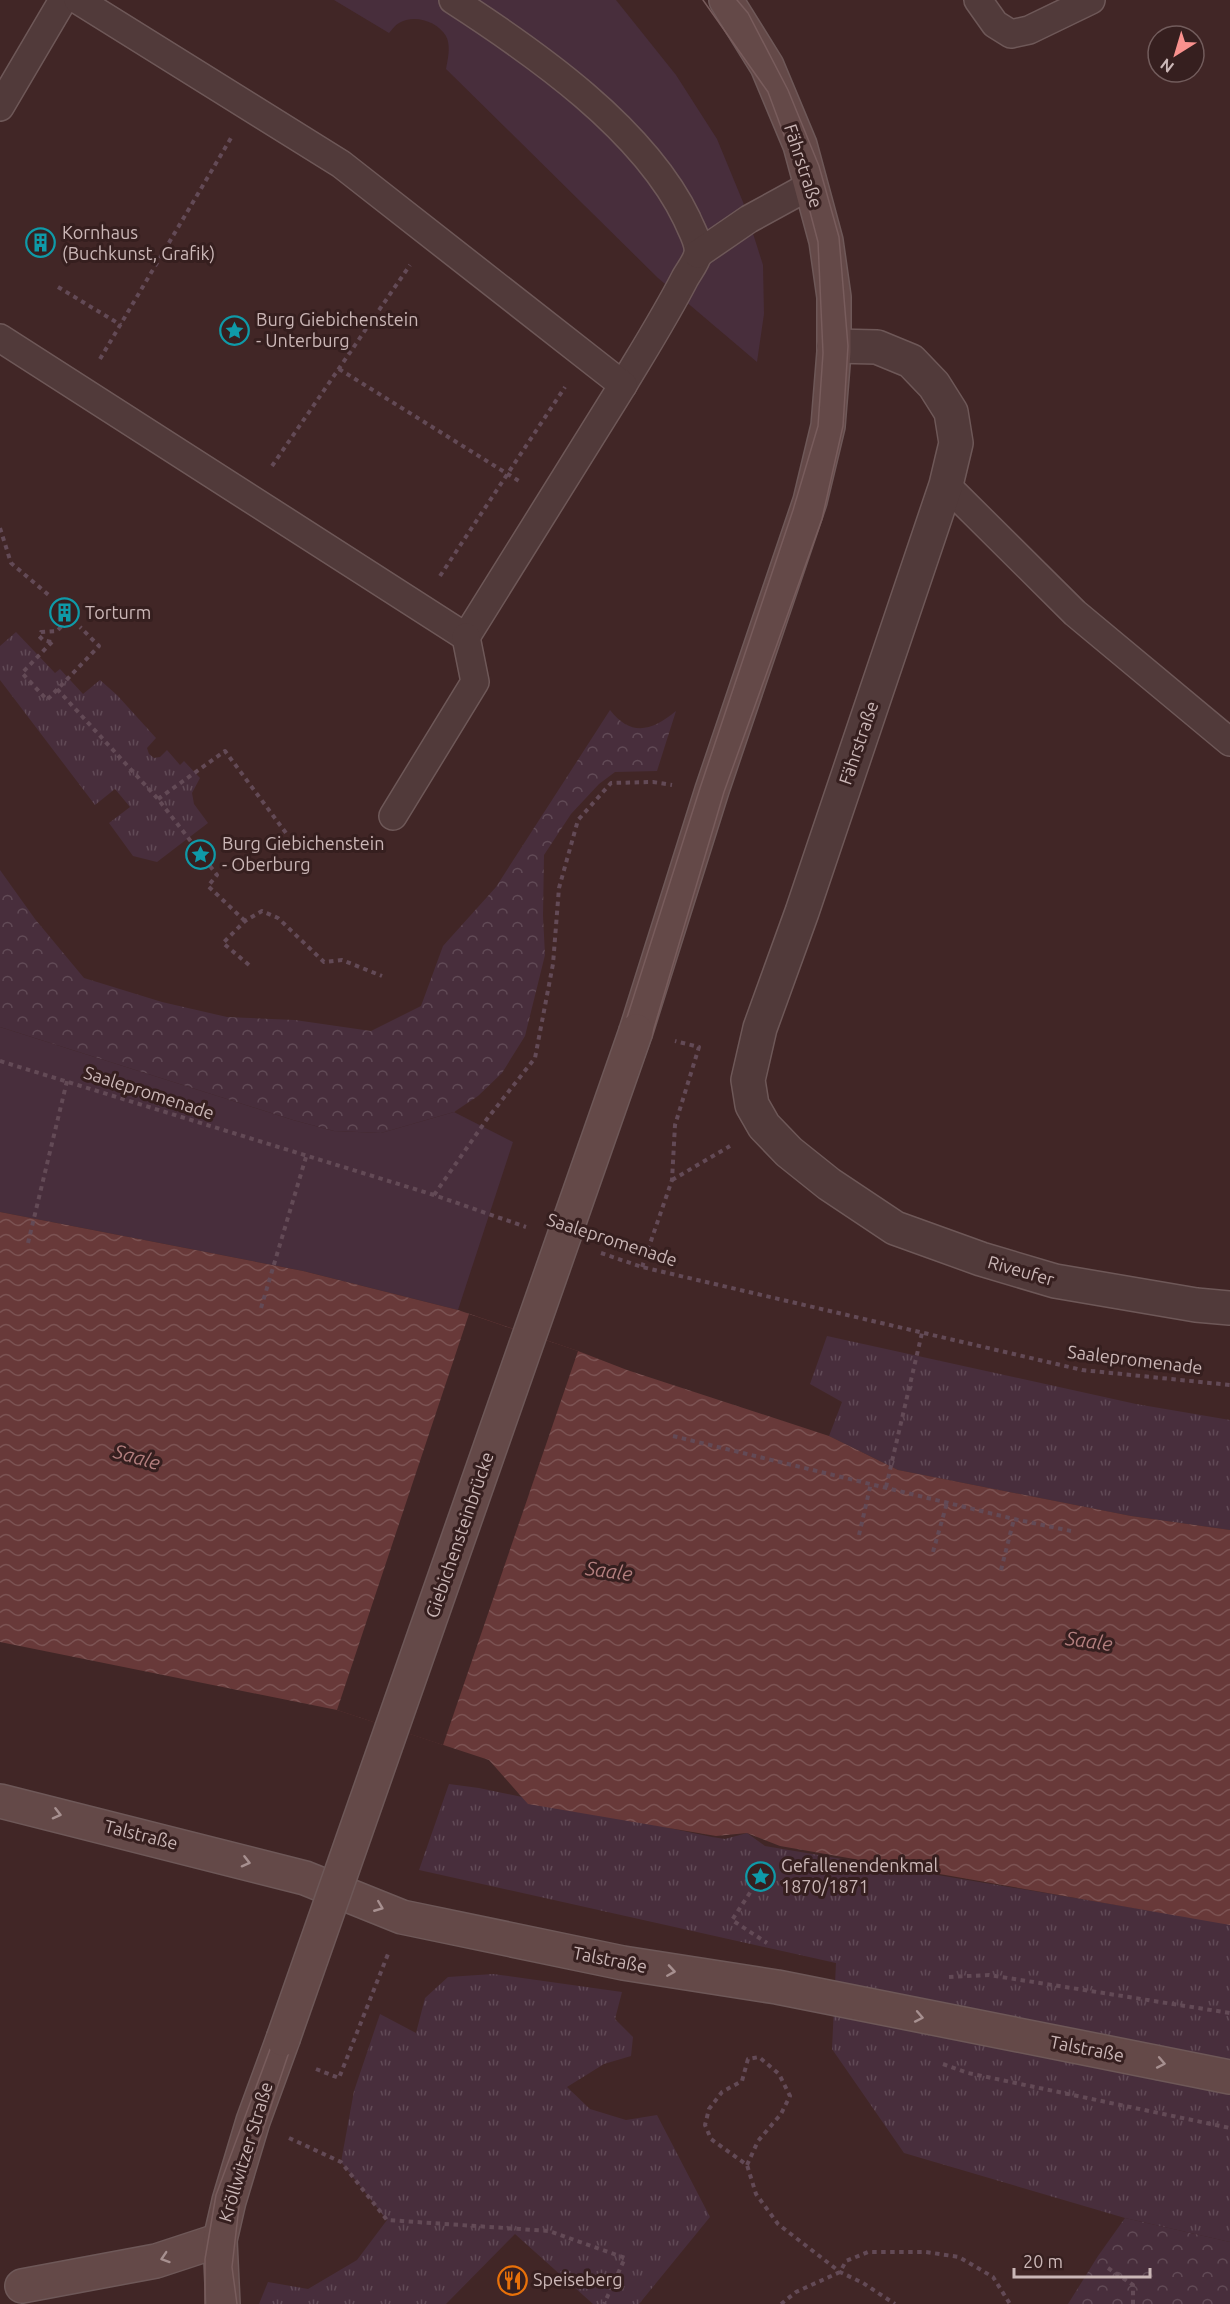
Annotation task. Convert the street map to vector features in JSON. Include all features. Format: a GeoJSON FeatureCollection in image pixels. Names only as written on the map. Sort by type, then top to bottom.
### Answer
{"type":"FeatureCollection","features":[{"type":"Feature","properties":{"kind":"main road","name":"Fährstraße"},"geometry":{"type":"LineString","coordinates":[[636,1031],[712,790],[810,501],[828,426],[834,346],[834,297],[828,252],[800,145],[766,66],[726,0]]}},
{"type":"Feature","properties":{"kind":"main road","name":"Giebichensteinbrücke"},"geometry":{"type":"LineString","coordinates":[[281,2046],[636,1031]]}},
{"type":"Feature","properties":{"kind":"main road","name":"Talstraße"},"geometry":{"type":"LineString","coordinates":[[0,1801],[305,1878],[402,1917],[622,1963],[777,1987],[1230,2077]]}},
{"type":"Feature","properties":{"kind":"main road","name":"Kröllwitzer Straße"},"geometry":{"type":"LineString","coordinates":[[224,2304],[220,2240],[253,2121],[281,2046]]}},
{"type":"Feature","properties":{"kind":"main road"},"geometry":{"type":"LineString","coordinates":[[11,2281],[156,2261],[220,2240]]}},
{"type":"Feature","properties":{"kind":"main road"},"geometry":{"type":"LineString","coordinates":[[11,2281],[52,2304]]}},
{"type":"Feature","properties":{"kind":"street","name":"Fährstraße"},"geometry":{"type":"LineString","coordinates":[[829,1184],[789,1152],[764,1126],[752,1105],[748,1080],[760,1028],[806,901],[946,485],[956,442],[951,412],[934,385],[911,361],[877,347],[834,346]]}},
{"type":"Feature","properties":{"kind":"street","name":"Riveufer"},"geometry":{"type":"LineString","coordinates":[[829,1184],[895,1228],[981,1259],[1055,1281],[1196,1305],[1230,1308]]}},
{"type":"Feature","properties":{"kind":"lane"},"geometry":{"type":"LineString","coordinates":[[0,107],[63,0]]}},
{"type":"Feature","properties":{"kind":"lane"},"geometry":{"type":"LineString","coordinates":[[78,0],[341,164],[623,385]]}},
{"type":"Feature","properties":{"kind":"lane"},"geometry":{"type":"LineString","coordinates":[[453,0],[513,39],[614,123],[654,165],[680,204],[694,235],[698,254]]}},
{"type":"Feature","properties":{"kind":"lane"},"geometry":{"type":"LineString","coordinates":[[978,0],[995,24],[1011,34],[1029,30],[1091,0]]}},
{"type":"Feature","properties":{"kind":"lane"},"geometry":{"type":"LineString","coordinates":[[393,816],[475,682],[466,637],[623,385],[698,254],[749,219],[811,185]]}},
{"type":"Feature","properties":{"kind":"lane"},"geometry":{"type":"LineString","coordinates":[[0,338],[466,637]]}},
{"type":"Feature","properties":{"kind":"lane"},"geometry":{"type":"LineString","coordinates":[[946,485],[1075,613],[1230,742]]}},
{"type":"Feature","properties":{"kind":"path"},"geometry":{"type":"LineString","coordinates":[[81,390],[250,107]]}},
{"type":"Feature","properties":{"kind":"path"},"geometry":{"type":"LineString","coordinates":[[250,498],[431,235]]}},
{"type":"Feature","properties":{"kind":"path"},"geometry":{"type":"LineString","coordinates":[[58,287],[121,325]]}},
{"type":"Feature","properties":{"kind":"path"},"geometry":{"type":"LineString","coordinates":[[339,369],[550,500]]}},
{"type":"Feature","properties":{"kind":"path"},"geometry":{"type":"LineString","coordinates":[[430,570],[440,576],[566,386]]}},
{"type":"Feature","properties":{"kind":"path"},"geometry":{"type":"LineString","coordinates":[[0,528],[11,563],[51,597]]}},
{"type":"Feature","properties":{"kind":"path"},"geometry":{"type":"LineString","coordinates":[[60,618],[64,623],[57,630],[41,632],[39,636],[51,642],[22,673],[47,700],[99,646],[80,627]]}},
{"type":"Feature","properties":{"kind":"path"},"geometry":{"type":"LineString","coordinates":[[57,688],[158,799],[217,875],[208,886],[245,921]]}},
{"type":"Feature","properties":{"kind":"path"},"geometry":{"type":"LineString","coordinates":[[158,799],[225,751],[286,833]]}},
{"type":"Feature","properties":{"kind":"path"},"geometry":{"type":"LineString","coordinates":[[434,1195],[487,1119],[535,1058],[553,964],[559,888],[578,820],[611,783],[653,782],[712,790]]}},
{"type":"Feature","properties":{"kind":"path"},"geometry":{"type":"LineString","coordinates":[[249,965],[224,943],[245,921],[262,911],[278,918],[324,962],[342,960],[382,976]]}},
{"type":"Feature","properties":{"kind":"path"},"geometry":{"type":"LineString","coordinates":[[642,1267],[672,1180],[675,1125],[699,1047]]}},
{"type":"Feature","properties":{"kind":"path","name":"Saalepromenade"},"geometry":{"type":"LineString","coordinates":[[0,1061],[434,1195],[533,1229]]}},
{"type":"Feature","properties":{"kind":"path"},"geometry":{"type":"LineString","coordinates":[[28,1243],[67,1081]]}},
{"type":"Feature","properties":{"kind":"path"},"geometry":{"type":"LineString","coordinates":[[672,1180],[764,1126]]}},
{"type":"Feature","properties":{"kind":"path"},"geometry":{"type":"LineString","coordinates":[[261,1308],[306,1157]]}},
{"type":"Feature","properties":{"kind":"path","name":"Saalepromenade"},"geometry":{"type":"LineString","coordinates":[[598,1252],[642,1267],[1082,1370],[1230,1384]]}},
{"type":"Feature","properties":{"kind":"path"},"geometry":{"type":"LineString","coordinates":[[886,1487],[922,1333]]}},
{"type":"Feature","properties":{"kind":"path"},"geometry":{"type":"LineString","coordinates":[[673,1436],[1071,1531]]}},
{"type":"Feature","properties":{"kind":"path"},"geometry":{"type":"LineString","coordinates":[[859,1535],[871,1483]]}},
{"type":"Feature","properties":{"kind":"path"},"geometry":{"type":"LineString","coordinates":[[933,1552],[947,1503]]}},
{"type":"Feature","properties":{"kind":"path"},"geometry":{"type":"LineString","coordinates":[[1001,1570],[1014,1519]]}},
{"type":"Feature","properties":{"kind":"path"},"geometry":{"type":"LineString","coordinates":[[755,1885],[732,1920],[768,1944],[777,1987]]}},
{"type":"Feature","properties":{"kind":"path"},"geometry":{"type":"LineString","coordinates":[[281,2046],[339,2078],[402,1917]]}},
{"type":"Feature","properties":{"kind":"path"},"geometry":{"type":"LineString","coordinates":[[941,1978],[989,1975],[1230,2013]]}},
{"type":"Feature","properties":{"kind":"path"},"geometry":{"type":"LineString","coordinates":[[747,2165],[758,2141],[782,2114],[790,2096],[779,2074],[759,2057],[748,2059],[742,2081],[722,2092],[709,2109],[705,2125],[711,2139],[747,2165],[756,2194],[778,2224],[840,2272],[863,2283],[895,2304]]}},
{"type":"Feature","properties":{"kind":"path"},"geometry":{"type":"LineString","coordinates":[[253,2121],[341,2162],[387,2220],[549,2231],[625,2258],[604,2304]]}},
{"type":"Feature","properties":{"kind":"path"},"geometry":{"type":"LineString","coordinates":[[781,2304],[796,2292],[840,2272],[846,2261],[868,2252],[926,2252],[959,2257],[993,2277],[1010,2304]]}},
{"type":"Feature","properties":{"kind":"path"},"geometry":{"type":"LineString","coordinates":[[1108,2268],[1133,2285],[1133,2304]]}},
{"type":"Feature","properties":{"kind":"green space"},"geometry":{"type":"Polygon","coordinates":[[[334,0],[616,0],[676,75],[717,139],[743,202],[763,265],[764,314],[757,362],[658,278],[446,69],[448,44],[446,36],[437,26],[425,20],[411,19],[398,24],[389,33],[334,0]]]}},
{"type":"Feature","properties":{"kind":"green space"},"geometry":{"type":"Polygon","coordinates":[[[16,632],[55,673],[60,669],[83,694],[100,680],[117,695],[156,738],[147,748],[149,754],[154,758],[160,757],[167,750],[180,765],[184,761],[200,778],[192,793],[194,804],[208,823],[157,862],[133,856],[109,823],[130,807],[115,789],[95,805],[0,680],[0,646],[16,632]]]}},
{"type":"Feature","properties":{"kind":"green space"},"geometry":{"type":"Polygon","coordinates":[[[610,710],[626,724],[642,728],[659,723],[676,711],[657,771],[615,772],[599,784],[571,814],[544,855],[545,955],[525,1036],[502,1073],[478,1096],[454,1112],[381,1133],[334,1131],[0,1027],[0,870],[35,919],[84,978],[162,1002],[227,1017],[295,1020],[371,1031],[421,1006],[443,946],[496,887],[610,710]]]}},
{"type":"Feature","properties":{"kind":"green space"},"geometry":{"type":"Polygon","coordinates":[[[0,1027],[334,1131],[381,1133],[454,1112],[513,1142],[458,1310],[303,1271],[0,1212],[0,1027]]]}},
{"type":"Feature","properties":{"kind":"green space"},"geometry":{"type":"Polygon","coordinates":[[[827,1336],[1136,1404],[1230,1420],[1230,1530],[1131,1516],[898,1470],[829,1436],[842,1402],[810,1384],[827,1336]]]}},
{"type":"Feature","properties":{"kind":"green space"},"geometry":{"type":"Polygon","coordinates":[[[449,1784],[479,1788],[712,1837],[725,1839],[747,1833],[765,1846],[1230,1924],[1230,2242],[1125,2218],[904,2153],[832,2049],[836,1963],[419,1870],[449,1784]]]}},
{"type":"Feature","properties":{"kind":"green space"},"geometry":{"type":"Polygon","coordinates":[[[493,1974],[622,1992],[615,2019],[633,2037],[631,2056],[604,2064],[567,2087],[590,2109],[626,2120],[657,2115],[710,2217],[639,2304],[593,2304],[515,2234],[446,2304],[259,2304],[268,2282],[308,2289],[357,2260],[387,2220],[341,2162],[354,2091],[380,2014],[416,2033],[425,1998],[448,1977],[493,1974]]]}},
{"type":"Feature","properties":{"kind":"green space"},"geometry":{"type":"Polygon","coordinates":[[[1125,2218],[1230,2242],[1230,2304],[1068,2304],[1125,2218]]]}},
{"type":"Feature","properties":{"kind":"water","name":"Saale"},"geometry":{"type":"Polygon","coordinates":[[[0,1212],[303,1271],[458,1310],[627,1370],[829,1436],[898,1470],[1131,1516],[1230,1530],[1230,1925],[780,1846],[747,1833],[716,1836],[528,1804],[489,1760],[337,1710],[0,1642],[0,1212]]]}},
{"type":"Feature","properties":{"kind":"pier"},"geometry":{"type":"Polygon","coordinates":[[[469,1314],[578,1351],[443,1745],[337,1710],[469,1314]]]}},
{"type":"Feature","properties":{"kind":"tram line"},"geometry":{"type":"LineString","coordinates":[[205,2304],[205,2259],[216,2195],[302,1963],[624,1027],[700,788],[793,510],[818,426],[823,353],[818,242],[804,189],[768,92],[703,0]]}},
{"type":"Feature","properties":{"kind":"tram line"},"geometry":{"type":"LineString","coordinates":[[237,2304],[232,2267],[240,2198],[287,2058],[650,1042],[724,792],[822,519],[843,426],[848,346],[839,237],[819,166],[788,90],[748,13],[737,0]]}},
{"type":"Feature","properties":{"kind":"place","name":"Kornhaus (Buchkunst, Grafik)"},"geometry":{"type":"Point","coordinates":[41,243]}},
{"type":"Feature","properties":{"kind":"place","name":"Burg Giebichenstein - Unterburg"},"geometry":{"type":"Point","coordinates":[235,330]}},
{"type":"Feature","properties":{"kind":"place","name":"Torturm"},"geometry":{"type":"Point","coordinates":[64,613]}},
{"type":"Feature","properties":{"kind":"place","name":"Burg Giebichenstein - Oberburg"},"geometry":{"type":"Point","coordinates":[201,854]}},
{"type":"Feature","properties":{"kind":"place","name":"Gefallenendenkmal 1870/1871"},"geometry":{"type":"Point","coordinates":[760,1876]}},
{"type":"Feature","properties":{"kind":"place","name":"Speiseberg"},"geometry":{"type":"Point","coordinates":[512,2280]}}]}
